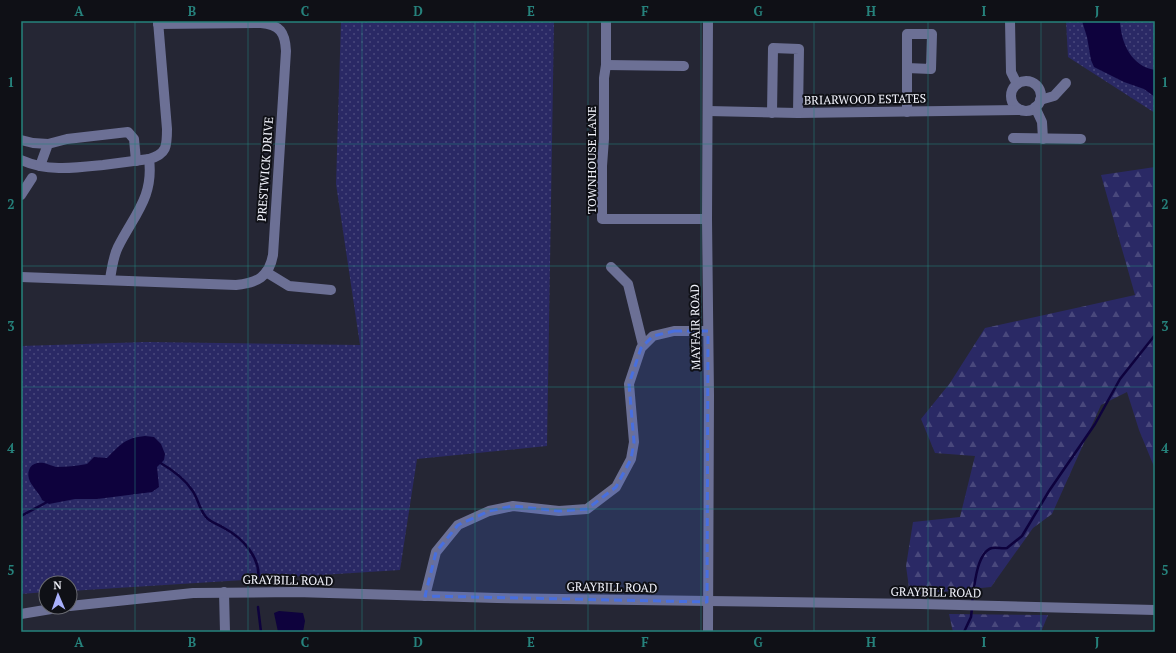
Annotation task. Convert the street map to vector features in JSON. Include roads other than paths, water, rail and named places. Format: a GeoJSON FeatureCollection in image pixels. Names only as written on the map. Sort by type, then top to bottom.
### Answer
{"type":"FeatureCollection","features":[{"type":"Feature","properties":{"kind":"street","name":"TOWNHOUSE LANE"},"geometry":{"type":"LineString","coordinates":[[606,21],[602,219],[707,219]]}},
{"type":"Feature","properties":{"kind":"street","name":"MAYFAIR ROAD"},"geometry":{"type":"LineString","coordinates":[[708,21],[708,632]]}},
{"type":"Feature","properties":{"kind":"street"},"geometry":{"type":"LineString","coordinates":[[1010,21],[1011,72],[1017,84]]}},
{"type":"Feature","properties":{"kind":"street"},"geometry":{"type":"LineString","coordinates":[[21,160],[56,169],[71,169],[136,161],[159,155],[164,151],[167,143],[158,23]]}},
{"type":"Feature","properties":{"kind":"street","name":"PRESTWICK DRIVE"},"geometry":{"type":"LineString","coordinates":[[158,23],[269,24],[280,30],[284,37],[286,51],[273,255],[272,262],[266,272]]}},
{"type":"Feature","properties":{"kind":"street"},"geometry":{"type":"LineString","coordinates":[[772,113],[773,48],[799,49],[798,113]]}},
{"type":"Feature","properties":{"kind":"street"},"geometry":{"type":"LineString","coordinates":[[606,65],[684,66]]}},
{"type":"Feature","properties":{"kind":"street"},"geometry":{"type":"LineString","coordinates":[[907,68],[907,112]]}},
{"type":"Feature","properties":{"kind":"street"},"geometry":{"type":"LineString","coordinates":[[1043,139],[1042,122],[1038,104],[1039,90],[1034,84],[1027,81],[1017,84],[1013,88],[1011,97],[1014,105],[1021,110],[1030,110],[1038,104],[1054,96],[1066,83]]}},
{"type":"Feature","properties":{"kind":"street","name":"BRIARWOOD ESTATES"},"geometry":{"type":"LineString","coordinates":[[708,111],[798,113],[1021,110]]}},
{"type":"Feature","properties":{"kind":"street"},"geometry":{"type":"LineString","coordinates":[[21,140],[33,143],[48,144],[67,139],[128,132],[134,139],[136,161]]}},
{"type":"Feature","properties":{"kind":"street"},"geometry":{"type":"LineString","coordinates":[[1013,138],[1081,139]]}},
{"type":"Feature","properties":{"kind":"street"},"geometry":{"type":"LineString","coordinates":[[40,166],[48,144]]}},
{"type":"Feature","properties":{"kind":"street"},"geometry":{"type":"LineString","coordinates":[[110,279],[113,258],[146,196],[150,176],[149,158]]}},
{"type":"Feature","properties":{"kind":"street"},"geometry":{"type":"LineString","coordinates":[[21,195],[32,178]]}},
{"type":"Feature","properties":{"kind":"street"},"geometry":{"type":"LineString","coordinates":[[611,266],[628,284],[643,345]]}},
{"type":"Feature","properties":{"kind":"street"},"geometry":{"type":"LineString","coordinates":[[21,277],[110,279],[236,285],[256,281],[266,272],[289,286],[331,290]]}},
{"type":"Feature","properties":{"kind":"street"},"geometry":{"type":"LineString","coordinates":[[425,596],[436,552],[458,525],[489,511],[513,506],[558,512],[587,509],[616,487],[631,459],[634,442],[629,384],[641,348],[654,336],[674,331],[708,331]]}},
{"type":"Feature","properties":{"kind":"street"},"geometry":{"type":"LineString","coordinates":[[224,592],[225,632]]}},
{"type":"Feature","properties":{"kind":"street","name":"GRAYBILL ROAD"},"geometry":{"type":"LineString","coordinates":[[78,605],[193,593],[296,592],[707,602],[949,605],[1155,610]]}},
{"type":"Feature","properties":{"kind":"street"},"geometry":{"type":"LineString","coordinates":[[21,614],[38,611]]}},
{"type":"Feature","properties":{"kind":"waterway"},"geometry":{"type":"LineString","coordinates":[[972,603],[975,581],[982,556],[992,548],[1007,548],[1022,536],[1049,491],[1095,424],[1120,379],[1155,335]]}},
{"type":"Feature","properties":{"kind":"waterway"},"geometry":{"type":"LineString","coordinates":[[159,462],[177,474],[189,486],[194,493],[202,511],[208,519],[238,537],[250,550],[257,565],[258,581]]}},
{"type":"Feature","properties":{"kind":"waterway"},"geometry":{"type":"LineString","coordinates":[[21,516],[49,501]]}},
{"type":"Feature","properties":{"kind":"waterway"},"geometry":{"type":"LineString","coordinates":[[258,607],[261,632]]}},
{"type":"Feature","properties":{"kind":"waterway"},"geometry":{"type":"LineString","coordinates":[[964,632],[971,617],[972,608]]}}]}
